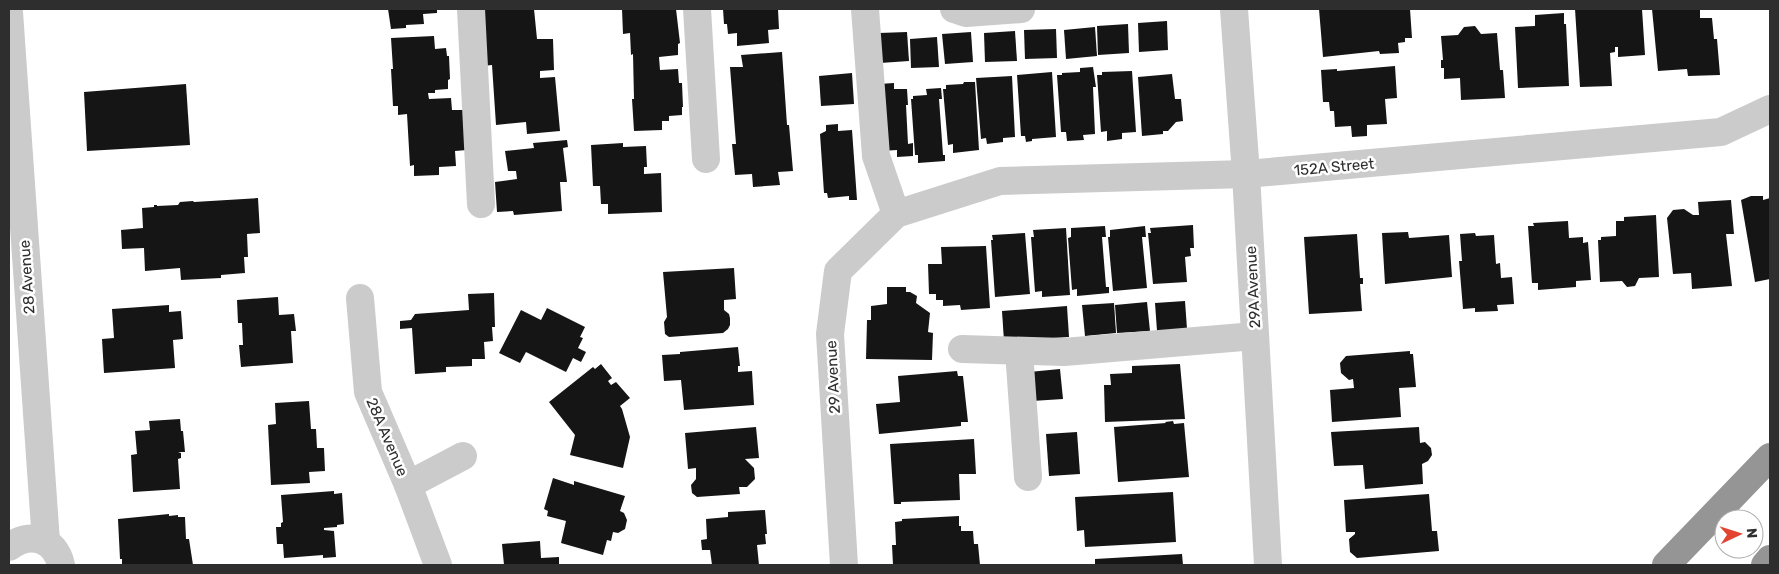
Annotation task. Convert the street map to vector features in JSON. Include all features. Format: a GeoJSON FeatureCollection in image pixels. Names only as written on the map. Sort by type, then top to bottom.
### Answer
{"type":"FeatureCollection","features":[{"type":"Feature","properties":{"kind":"highway"},"geometry":{"type":"LineString","coordinates":[[1666,565],[1770,457]]}},
{"type":"Feature","properties":{"kind":"highway"},"geometry":{"type":"LineString","coordinates":[[1765,565],[1770,559]]}},
{"type":"Feature","properties":{"kind":"street"},"geometry":{"type":"LineString","coordinates":[[471,9],[481,204]]}},
{"type":"Feature","properties":{"kind":"street"},"geometry":{"type":"LineString","coordinates":[[696,9],[706,159]]}},
{"type":"Feature","properties":{"kind":"street"},"geometry":{"type":"LineString","coordinates":[[865,9],[876,156],[896,214]]}},
{"type":"Feature","properties":{"kind":"street"},"geometry":{"type":"LineString","coordinates":[[954,9],[966,13],[1020,9]]}},
{"type":"Feature","properties":{"kind":"street","name":"29A Avenue"},"geometry":{"type":"LineString","coordinates":[[1234,9],[1256,336],[1268,565]]}},
{"type":"Feature","properties":{"kind":"street","name":"28 Avenue"},"geometry":{"type":"LineString","coordinates":[[9,12],[18,288],[46,542]]}},
{"type":"Feature","properties":{"kind":"street","name":"152A Street"},"geometry":{"type":"LineString","coordinates":[[896,214],[1000,181],[1246,174],[1721,132],[1770,108]]}},
{"type":"Feature","properties":{"kind":"street","name":"29 Avenue"},"geometry":{"type":"LineString","coordinates":[[844,565],[830,334],[838,271],[896,214]]}},
{"type":"Feature","properties":{"kind":"street","name":"28A Avenue"},"geometry":{"type":"LineString","coordinates":[[360,298],[368,392],[408,485],[438,565]]}},
{"type":"Feature","properties":{"kind":"street"},"geometry":{"type":"LineString","coordinates":[[962,349],[1064,352],[1256,336]]}},
{"type":"Feature","properties":{"kind":"street"},"geometry":{"type":"LineString","coordinates":[[1019,351],[1028,478]]}},
{"type":"Feature","properties":{"kind":"street","name":"28A Avenue"},"geometry":{"type":"LineString","coordinates":[[408,485],[463,456]]}},
{"type":"Feature","properties":{"kind":"street"},"geometry":{"type":"LineString","coordinates":[[9,547],[26,538],[46,542],[54,549],[61,565]]}},
{"type":"Feature","properties":{"kind":"building"},"geometry":{"type":"Polygon","coordinates":[[[388,9],[437,9],[437,13],[423,14],[424,24],[406,25],[406,28],[391,29],[388,9]]]}},
{"type":"Feature","properties":{"kind":"building"},"geometry":{"type":"Polygon","coordinates":[[[478,9],[534,9],[537,39],[553,39],[554,70],[540,71],[540,78],[555,77],[560,131],[527,134],[526,122],[496,125],[492,65],[482,66],[478,9]]]}},
{"type":"Feature","properties":{"kind":"building"},"geometry":{"type":"Polygon","coordinates":[[[622,9],[676,9],[680,43],[678,44],[678,55],[659,57],[660,70],[678,69],[679,83],[682,83],[683,107],[682,115],[669,116],[669,121],[662,121],[662,130],[634,131],[632,99],[634,99],[633,54],[631,55],[630,33],[623,34],[622,9]]]}},
{"type":"Feature","properties":{"kind":"building"},"geometry":{"type":"Polygon","coordinates":[[[723,9],[778,9],[779,29],[768,30],[769,43],[737,46],[737,33],[728,34],[727,24],[724,24],[723,9]]]}},
{"type":"Feature","properties":{"kind":"building"},"geometry":{"type":"Polygon","coordinates":[[[1319,9],[1410,9],[1412,38],[1405,38],[1405,42],[1398,43],[1399,53],[1380,54],[1379,51],[1323,57],[1319,9]]]}},
{"type":"Feature","properties":{"kind":"building"},"geometry":{"type":"Polygon","coordinates":[[[1575,9],[1642,9],[1645,55],[1618,57],[1618,47],[1615,47],[1615,52],[1610,53],[1612,86],[1580,87],[1575,9]]]}},
{"type":"Feature","properties":{"kind":"building"},"geometry":{"type":"Polygon","coordinates":[[[1652,9],[1700,9],[1700,18],[1712,18],[1714,39],[1717,39],[1720,75],[1688,76],[1687,69],[1658,71],[1652,9]]]}},
{"type":"Feature","properties":{"kind":"building"},"geometry":{"type":"Polygon","coordinates":[[[1564,13],[1569,86],[1518,88],[1515,27],[1535,26],[1535,15],[1564,13]]]}},
{"type":"Feature","properties":{"kind":"building"},"geometry":{"type":"Polygon","coordinates":[[[1167,21],[1168,50],[1139,52],[1138,23],[1167,21]]]}},
{"type":"Feature","properties":{"kind":"building"},"geometry":{"type":"Polygon","coordinates":[[[1128,24],[1129,53],[1098,55],[1097,26],[1128,24]]]}},
{"type":"Feature","properties":{"kind":"building"},"geometry":{"type":"Polygon","coordinates":[[[1475,26],[1481,34],[1497,33],[1500,70],[1503,70],[1505,98],[1461,100],[1460,78],[1444,79],[1444,68],[1441,68],[1441,60],[1443,60],[1441,36],[1458,35],[1464,27],[1475,26]]]}},
{"type":"Feature","properties":{"kind":"building"},"geometry":{"type":"Polygon","coordinates":[[[1095,27],[1097,56],[1066,59],[1064,30],[1095,27]]]}},
{"type":"Feature","properties":{"kind":"building"},"geometry":{"type":"Polygon","coordinates":[[[1056,29],[1057,58],[1025,59],[1024,30],[1056,29]]]}},
{"type":"Feature","properties":{"kind":"building"},"geometry":{"type":"Polygon","coordinates":[[[1015,31],[1017,61],[985,62],[984,33],[1015,31]]]}},
{"type":"Feature","properties":{"kind":"building"},"geometry":{"type":"Polygon","coordinates":[[[907,32],[909,61],[880,63],[879,33],[907,32]]]}},
{"type":"Feature","properties":{"kind":"building"},"geometry":{"type":"Polygon","coordinates":[[[971,32],[973,62],[945,64],[942,34],[971,32]]]}},
{"type":"Feature","properties":{"kind":"building"},"geometry":{"type":"Polygon","coordinates":[[[434,36],[435,49],[446,48],[447,56],[449,56],[450,79],[448,80],[448,89],[435,90],[435,93],[428,93],[429,99],[451,98],[452,110],[463,110],[467,150],[455,151],[456,166],[439,167],[439,175],[414,176],[414,165],[410,166],[407,114],[398,115],[398,106],[393,106],[391,38],[434,36]]]}},
{"type":"Feature","properties":{"kind":"building"},"geometry":{"type":"Polygon","coordinates":[[[937,37],[939,67],[911,68],[910,39],[937,37]]]}},
{"type":"Feature","properties":{"kind":"building"},"geometry":{"type":"Polygon","coordinates":[[[782,52],[787,125],[789,125],[793,171],[778,172],[780,185],[753,187],[752,174],[735,175],[732,144],[736,144],[730,67],[743,67],[741,55],[782,52]]]}},
{"type":"Feature","properties":{"kind":"building"},"geometry":{"type":"Polygon","coordinates":[[[1395,66],[1397,98],[1385,99],[1387,124],[1367,125],[1367,136],[1352,137],[1351,126],[1335,127],[1334,111],[1330,111],[1329,102],[1323,102],[1321,70],[1337,69],[1337,71],[1395,66]]]}},
{"type":"Feature","properties":{"kind":"building"},"geometry":{"type":"Polygon","coordinates":[[[1093,67],[1096,87],[1093,87],[1095,134],[1083,135],[1084,140],[1067,141],[1066,132],[1061,132],[1057,75],[1080,72],[1080,68],[1093,67]]]}},
{"type":"Feature","properties":{"kind":"building"},"geometry":{"type":"Polygon","coordinates":[[[1132,71],[1136,132],[1122,133],[1122,139],[1107,141],[1107,131],[1101,132],[1097,75],[1102,75],[1102,72],[1132,71]]]}},
{"type":"Feature","properties":{"kind":"building"},"geometry":{"type":"Polygon","coordinates":[[[1052,72],[1056,137],[1032,139],[1032,141],[1026,142],[1025,136],[1021,136],[1017,75],[1052,72]]]}},
{"type":"Feature","properties":{"kind":"building"},"geometry":{"type":"Polygon","coordinates":[[[852,73],[854,104],[821,106],[819,76],[852,73]]]}},
{"type":"Feature","properties":{"kind":"building"},"geometry":{"type":"Polygon","coordinates":[[[1172,74],[1175,99],[1181,99],[1183,121],[1176,122],[1168,131],[1163,131],[1163,134],[1142,136],[1138,77],[1172,74]]]}},
{"type":"Feature","properties":{"kind":"building"},"geometry":{"type":"Polygon","coordinates":[[[1012,76],[1015,137],[1003,138],[1003,142],[987,144],[986,138],[981,139],[976,78],[1012,76]]]}},
{"type":"Feature","properties":{"kind":"building"},"geometry":{"type":"Polygon","coordinates":[[[964,82],[975,82],[979,150],[953,153],[953,144],[948,145],[943,89],[946,89],[946,85],[963,84],[964,82]]]}},
{"type":"Feature","properties":{"kind":"building"},"geometry":{"type":"Polygon","coordinates":[[[894,83],[894,89],[907,89],[908,144],[913,143],[913,156],[897,157],[897,150],[881,151],[879,84],[894,83]]]}},
{"type":"Feature","properties":{"kind":"building"},"geometry":{"type":"Polygon","coordinates":[[[186,84],[190,145],[87,151],[84,92],[186,84]]]}},
{"type":"Feature","properties":{"kind":"building"},"geometry":{"type":"Polygon","coordinates":[[[941,88],[942,99],[939,99],[945,161],[918,163],[918,155],[915,155],[911,99],[913,99],[913,96],[927,95],[926,89],[941,88]]]}},
{"type":"Feature","properties":{"kind":"building"},"geometry":{"type":"Polygon","coordinates":[[[838,124],[838,131],[852,130],[857,200],[849,200],[849,196],[828,198],[827,193],[824,193],[820,134],[826,131],[826,125],[838,124]]]}},
{"type":"Feature","properties":{"kind":"building"},"geometry":{"type":"Polygon","coordinates":[[[567,140],[568,147],[563,148],[567,182],[560,182],[562,211],[514,215],[513,211],[497,212],[495,182],[517,179],[516,171],[508,171],[505,151],[534,148],[533,143],[567,140]]]}},
{"type":"Feature","properties":{"kind":"building"},"geometry":{"type":"Polygon","coordinates":[[[623,143],[623,147],[646,146],[647,167],[644,167],[644,174],[661,173],[662,212],[608,214],[608,204],[601,204],[600,186],[593,186],[591,145],[623,143]]]}},
{"type":"Feature","properties":{"kind":"building"},"geometry":{"type":"Polygon","coordinates":[[[1751,196],[1763,196],[1763,200],[1770,198],[1770,279],[1755,282],[1741,200],[1751,196]]]}},
{"type":"Feature","properties":{"kind":"building"},"geometry":{"type":"Polygon","coordinates":[[[258,198],[260,233],[247,234],[248,257],[244,257],[245,273],[221,275],[221,278],[181,280],[180,268],[145,271],[144,248],[122,249],[121,230],[143,228],[142,208],[154,207],[154,205],[178,205],[180,202],[258,198]]]}},
{"type":"Feature","properties":{"kind":"building"},"geometry":{"type":"Polygon","coordinates":[[[1731,200],[1734,234],[1726,234],[1732,286],[1692,289],[1691,273],[1673,274],[1667,218],[1673,210],[1684,209],[1693,215],[1699,215],[1698,202],[1731,200]]]}},
{"type":"Feature","properties":{"kind":"building"},"geometry":{"type":"Polygon","coordinates":[[[1656,215],[1659,277],[1639,278],[1635,286],[1627,287],[1622,281],[1600,282],[1598,240],[1601,240],[1601,237],[1616,236],[1616,221],[1624,221],[1624,217],[1656,215]]]}},
{"type":"Feature","properties":{"kind":"building"},"geometry":{"type":"Polygon","coordinates":[[[1568,221],[1569,238],[1583,237],[1583,243],[1588,242],[1591,280],[1576,281],[1576,287],[1538,290],[1538,283],[1532,283],[1528,226],[1534,226],[1533,223],[1568,221]]]}},
{"type":"Feature","properties":{"kind":"building"},"geometry":{"type":"Polygon","coordinates":[[[1193,225],[1194,248],[1190,248],[1191,256],[1185,257],[1187,282],[1153,284],[1148,233],[1151,233],[1150,228],[1193,225]]]}},
{"type":"Feature","properties":{"kind":"building"},"geometry":{"type":"Polygon","coordinates":[[[1105,226],[1106,237],[1102,237],[1106,287],[1109,287],[1109,293],[1077,296],[1077,289],[1072,290],[1068,238],[1071,237],[1071,228],[1105,226]]]}},
{"type":"Feature","properties":{"kind":"building"},"geometry":{"type":"Polygon","coordinates":[[[1145,226],[1146,237],[1142,237],[1147,288],[1113,291],[1108,237],[1110,237],[1110,230],[1145,226]]]}},
{"type":"Feature","properties":{"kind":"building"},"geometry":{"type":"Polygon","coordinates":[[[1066,228],[1070,295],[1042,297],[1042,291],[1035,292],[1031,237],[1034,237],[1033,230],[1066,228]]]}},
{"type":"Feature","properties":{"kind":"building"},"geometry":{"type":"Polygon","coordinates":[[[1408,232],[1409,238],[1449,235],[1452,277],[1385,284],[1382,233],[1408,232]]]}},
{"type":"Feature","properties":{"kind":"building"},"geometry":{"type":"Polygon","coordinates":[[[1025,233],[1030,294],[995,297],[992,235],[1025,233]]]}},
{"type":"Feature","properties":{"kind":"building"},"geometry":{"type":"Polygon","coordinates":[[[1475,233],[1476,236],[1494,235],[1496,264],[1500,263],[1501,278],[1512,277],[1514,304],[1497,305],[1498,311],[1475,312],[1475,308],[1463,309],[1459,261],[1462,261],[1460,234],[1475,233]]]}},
{"type":"Feature","properties":{"kind":"building"},"geometry":{"type":"Polygon","coordinates":[[[1357,234],[1360,278],[1363,278],[1363,284],[1360,284],[1362,311],[1309,314],[1304,237],[1357,234]]]}},
{"type":"Feature","properties":{"kind":"building"},"geometry":{"type":"Polygon","coordinates":[[[986,246],[990,308],[961,310],[960,305],[943,306],[943,300],[936,300],[936,294],[929,294],[928,264],[942,264],[941,247],[986,246]]]}},
{"type":"Feature","properties":{"kind":"building"},"geometry":{"type":"Polygon","coordinates":[[[734,268],[736,299],[724,300],[724,310],[729,314],[730,318],[728,329],[723,333],[669,337],[665,334],[664,322],[667,317],[663,272],[734,268]]]}},
{"type":"Feature","properties":{"kind":"building"},"geometry":{"type":"Polygon","coordinates":[[[887,287],[906,287],[906,292],[917,296],[916,303],[930,313],[928,332],[933,333],[932,360],[866,359],[867,320],[871,320],[871,306],[887,304],[887,287]]]}},
{"type":"Feature","properties":{"kind":"building"},"geometry":{"type":"Polygon","coordinates":[[[494,293],[495,327],[492,327],[493,341],[484,342],[485,359],[472,359],[472,366],[446,367],[446,372],[415,374],[412,328],[400,329],[400,321],[411,320],[415,314],[469,310],[468,294],[494,293]]]}},
{"type":"Feature","properties":{"kind":"building"},"geometry":{"type":"Polygon","coordinates":[[[278,297],[279,315],[294,314],[296,331],[291,331],[293,363],[241,367],[239,345],[243,345],[242,323],[238,323],[237,300],[278,297]]]}},
{"type":"Feature","properties":{"kind":"building"},"geometry":{"type":"Polygon","coordinates":[[[1185,301],[1187,329],[1157,331],[1155,303],[1185,301]]]}},
{"type":"Feature","properties":{"kind":"building"},"geometry":{"type":"Polygon","coordinates":[[[1147,302],[1150,331],[1117,333],[1115,305],[1147,302]]]}},
{"type":"Feature","properties":{"kind":"building"},"geometry":{"type":"Polygon","coordinates":[[[1114,303],[1116,333],[1085,336],[1082,305],[1114,303]]]}},
{"type":"Feature","properties":{"kind":"building"},"geometry":{"type":"Polygon","coordinates":[[[169,305],[169,312],[181,311],[183,339],[173,340],[175,368],[104,373],[102,339],[114,338],[112,309],[169,305]]]}},
{"type":"Feature","properties":{"kind":"building"},"geometry":{"type":"Polygon","coordinates":[[[1067,306],[1069,337],[1004,341],[1002,311],[1067,306]]]}},
{"type":"Feature","properties":{"kind":"building"},"geometry":{"type":"Polygon","coordinates":[[[547,308],[585,327],[580,337],[583,338],[578,348],[586,352],[581,362],[573,358],[566,372],[526,352],[520,363],[499,353],[521,310],[541,320],[547,308]]]}},
{"type":"Feature","properties":{"kind":"building"},"geometry":{"type":"Polygon","coordinates":[[[738,347],[740,366],[738,366],[738,372],[752,371],[754,405],[684,410],[681,380],[664,381],[662,355],[738,347]]]}},
{"type":"Feature","properties":{"kind":"building"},"geometry":{"type":"Polygon","coordinates":[[[1410,351],[1410,354],[1413,354],[1416,387],[1399,388],[1401,417],[1332,422],[1330,390],[1354,388],[1353,379],[1349,380],[1341,373],[1340,363],[1346,356],[1410,351]]]}},
{"type":"Feature","properties":{"kind":"building"},"geometry":{"type":"Polygon","coordinates":[[[601,364],[612,378],[608,381],[611,385],[616,382],[630,398],[620,406],[630,437],[623,468],[570,455],[575,435],[549,402],[593,367],[595,369],[601,364]]]}},
{"type":"Feature","properties":{"kind":"building"},"geometry":{"type":"Polygon","coordinates":[[[1180,364],[1185,419],[1105,422],[1104,385],[1111,385],[1110,374],[1132,373],[1132,366],[1180,364]]]}},
{"type":"Feature","properties":{"kind":"building"},"geometry":{"type":"Polygon","coordinates":[[[1060,369],[1063,399],[1032,401],[1029,372],[1060,369]]]}},
{"type":"Feature","properties":{"kind":"building"},"geometry":{"type":"Polygon","coordinates":[[[957,371],[958,376],[963,376],[968,422],[961,422],[961,426],[879,434],[876,404],[900,402],[898,376],[957,371]]]}},
{"type":"Feature","properties":{"kind":"building"},"geometry":{"type":"Polygon","coordinates":[[[309,401],[311,429],[316,429],[317,448],[324,448],[325,471],[309,472],[310,483],[271,485],[268,425],[276,424],[275,403],[309,401]]]}},
{"type":"Feature","properties":{"kind":"building"},"geometry":{"type":"Polygon","coordinates":[[[180,419],[185,452],[178,452],[181,453],[181,458],[178,459],[180,489],[133,492],[131,455],[137,454],[135,431],[150,430],[149,421],[180,419]]]}},
{"type":"Feature","properties":{"kind":"building"},"geometry":{"type":"Polygon","coordinates":[[[1173,421],[1174,424],[1184,423],[1189,477],[1118,482],[1114,427],[1173,421]]]}},
{"type":"Feature","properties":{"kind":"building"},"geometry":{"type":"Polygon","coordinates":[[[756,427],[759,458],[745,459],[754,468],[755,479],[747,487],[739,487],[740,494],[697,497],[692,493],[691,485],[696,479],[696,468],[688,469],[685,433],[756,427]]]}},
{"type":"Feature","properties":{"kind":"building"},"geometry":{"type":"Polygon","coordinates":[[[1419,427],[1420,443],[1425,442],[1431,448],[1432,455],[1428,461],[1422,464],[1423,484],[1365,489],[1363,465],[1334,466],[1331,432],[1419,427]]]}},
{"type":"Feature","properties":{"kind":"building"},"geometry":{"type":"Polygon","coordinates":[[[1077,432],[1080,474],[1049,476],[1046,434],[1077,432]]]}},
{"type":"Feature","properties":{"kind":"building"},"geometry":{"type":"Polygon","coordinates":[[[974,439],[976,474],[959,474],[960,500],[901,502],[901,504],[894,504],[890,444],[974,439]]]}},
{"type":"Feature","properties":{"kind":"building"},"geometry":{"type":"Polygon","coordinates":[[[553,478],[574,485],[574,481],[625,496],[620,511],[624,513],[627,520],[625,529],[618,533],[613,532],[611,541],[607,540],[603,555],[561,543],[566,521],[547,516],[548,511],[544,509],[553,478]]]}},
{"type":"Feature","properties":{"kind":"building"},"geometry":{"type":"Polygon","coordinates":[[[334,491],[334,494],[342,493],[344,524],[337,525],[337,527],[324,528],[324,530],[334,531],[336,557],[323,558],[323,555],[284,558],[283,544],[277,544],[276,527],[281,527],[283,522],[281,495],[334,491]]]}},
{"type":"Feature","properties":{"kind":"building"},"geometry":{"type":"Polygon","coordinates":[[[1173,492],[1176,542],[1085,547],[1084,530],[1077,531],[1075,497],[1173,492]]]}},
{"type":"Feature","properties":{"kind":"building"},"geometry":{"type":"Polygon","coordinates":[[[1429,494],[1432,531],[1437,531],[1439,551],[1357,558],[1350,552],[1349,539],[1355,532],[1346,532],[1344,500],[1429,494]]]}},
{"type":"Feature","properties":{"kind":"building"},"geometry":{"type":"Polygon","coordinates":[[[765,510],[766,544],[757,545],[759,565],[712,565],[710,550],[702,550],[701,540],[707,539],[706,519],[728,517],[728,512],[765,510]]]}},
{"type":"Feature","properties":{"kind":"building"},"geometry":{"type":"Polygon","coordinates":[[[169,514],[169,516],[178,515],[178,517],[185,517],[186,539],[189,539],[193,565],[122,565],[118,519],[169,514]]]}},
{"type":"Feature","properties":{"kind":"building"},"geometry":{"type":"Polygon","coordinates":[[[959,516],[961,531],[973,531],[974,544],[978,544],[980,565],[893,565],[892,545],[896,545],[895,522],[902,521],[902,519],[959,516]]]}},
{"type":"Feature","properties":{"kind":"building"},"geometry":{"type":"Polygon","coordinates":[[[540,541],[541,558],[559,557],[559,565],[504,565],[502,544],[540,541]]]}},
{"type":"Feature","properties":{"kind":"building"},"geometry":{"type":"Polygon","coordinates":[[[1182,554],[1183,565],[1095,565],[1095,559],[1182,554]]]}}]}
